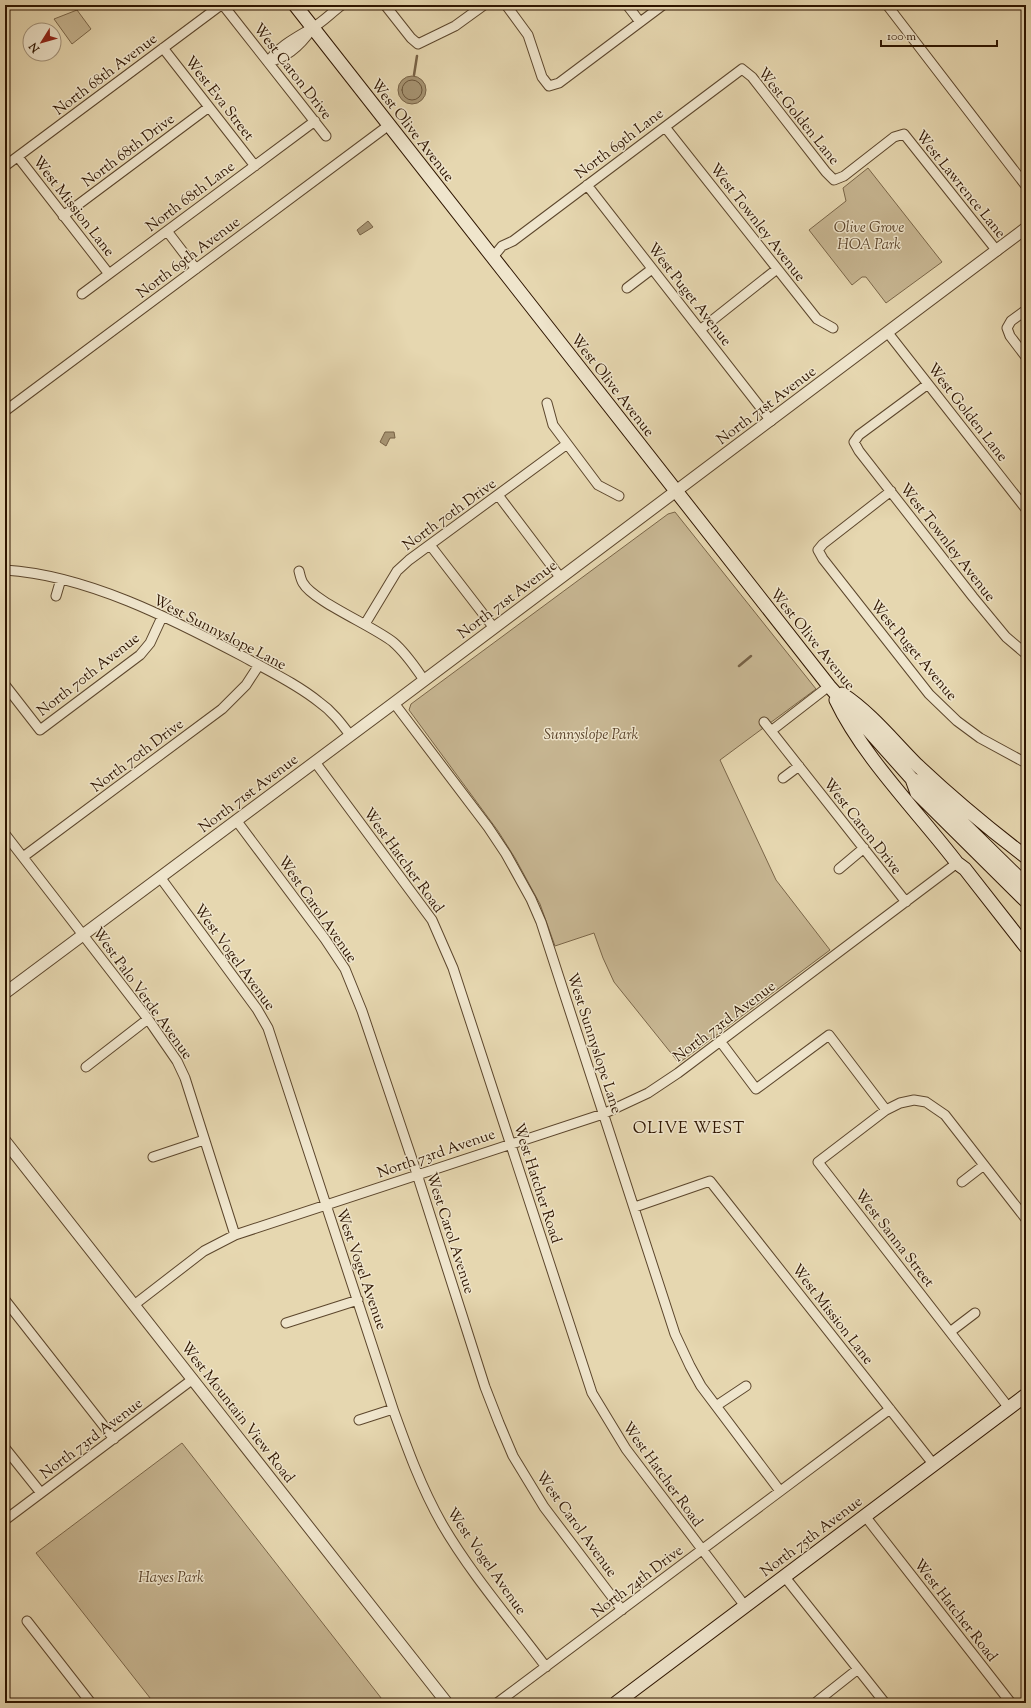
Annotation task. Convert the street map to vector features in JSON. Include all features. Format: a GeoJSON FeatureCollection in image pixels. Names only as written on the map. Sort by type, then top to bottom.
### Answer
{"type":"FeatureCollection","features":[{"type":"Feature","properties":{"kind":"main road","name":"West Olive Avenue"},"geometry":{"type":"LineString","coordinates":[[295,5],[829,686],[912,780],[917,793],[1026,900]]}},
{"type":"Feature","properties":{"kind":"main road"},"geometry":{"type":"LineString","coordinates":[[829,686],[858,705],[933,780],[997,835],[1026,857]]}},
{"type":"Feature","properties":{"kind":"main road"},"geometry":{"type":"LineString","coordinates":[[829,686],[846,722],[1026,948]]}},
{"type":"Feature","properties":{"kind":"main road","name":"West Olive Avenue"},"geometry":{"type":"LineString","coordinates":[[912,780],[924,785],[1026,885]]}},
{"type":"Feature","properties":{"kind":"main road","name":"North 75th Avenue"},"geometry":{"type":"LineString","coordinates":[[616,1703],[1026,1395]]}},
{"type":"Feature","properties":{"kind":"street","name":"North 68th Avenue"},"geometry":{"type":"LineString","coordinates":[[5,166],[222,5]]}},
{"type":"Feature","properties":{"kind":"street","name":"West Caron Drive"},"geometry":{"type":"LineString","coordinates":[[222,5],[326,136]]}},
{"type":"Feature","properties":{"kind":"street"},"geometry":{"type":"LineString","coordinates":[[268,62],[280,60],[304,40],[313,28],[342,5]]}},
{"type":"Feature","properties":{"kind":"street"},"geometry":{"type":"LineString","coordinates":[[385,5],[411,38],[418,44],[455,26],[484,5]]}},
{"type":"Feature","properties":{"kind":"street"},"geometry":{"type":"LineString","coordinates":[[506,5],[528,35],[542,77],[549,86],[559,83],[663,5]]}},
{"type":"Feature","properties":{"kind":"street"},"geometry":{"type":"LineString","coordinates":[[626,5],[640,22]]}},
{"type":"Feature","properties":{"kind":"street"},"geometry":{"type":"LineString","coordinates":[[887,5],[1026,186]]}},
{"type":"Feature","properties":{"kind":"street","name":"West Eva Street"},"geometry":{"type":"LineString","coordinates":[[164,48],[255,166]]}},
{"type":"Feature","properties":{"kind":"street","name":"North 69th Lane"},"geometry":{"type":"LineString","coordinates":[[493,257],[506,250],[513,241],[742,69]]}},
{"type":"Feature","properties":{"kind":"street","name":"West Golden Lane"},"geometry":{"type":"LineString","coordinates":[[742,69],[752,77],[826,172],[834,180],[844,176],[894,137],[904,134]]}},
{"type":"Feature","properties":{"kind":"street","name":"North 68th Drive"},"geometry":{"type":"LineString","coordinates":[[63,216],[209,107]]}},
{"type":"Feature","properties":{"kind":"street","name":"North 68th Lane"},"geometry":{"type":"LineString","coordinates":[[82,294],[315,121]]}},
{"type":"Feature","properties":{"kind":"street","name":"North 69th Avenue"},"geometry":{"type":"LineString","coordinates":[[5,411],[389,126]]}},
{"type":"Feature","properties":{"kind":"street","name":"West Townley Avenue"},"geometry":{"type":"LineString","coordinates":[[665,127],[817,319],[833,328]]}},
{"type":"Feature","properties":{"kind":"street","name":"West Lawrence Lane"},"geometry":{"type":"LineString","coordinates":[[904,134],[997,251]]}},
{"type":"Feature","properties":{"kind":"street","name":"West Mission Lane"},"geometry":{"type":"LineString","coordinates":[[18,157],[109,274]]}},
{"type":"Feature","properties":{"kind":"street","name":"West Puget Avenue"},"geometry":{"type":"LineString","coordinates":[[587,185],[771,421]]}},
{"type":"Feature","properties":{"kind":"street","name":"North 71st Avenue"},"geometry":{"type":"LineString","coordinates":[[7,988],[84,935],[560,577],[771,421],[1026,228]]}},
{"type":"Feature","properties":{"kind":"street"},"geometry":{"type":"LineString","coordinates":[[167,231],[196,269]]}},
{"type":"Feature","properties":{"kind":"street"},"geometry":{"type":"LineString","coordinates":[[627,288],[652,269]]}},
{"type":"Feature","properties":{"kind":"street"},"geometry":{"type":"LineString","coordinates":[[700,330],[777,269]]}},
{"type":"Feature","properties":{"kind":"street"},"geometry":{"type":"LineString","coordinates":[[1026,310],[1011,321],[1007,328],[1010,336],[1026,357]]}},
{"type":"Feature","properties":{"kind":"street","name":"West Golden Lane"},"geometry":{"type":"LineString","coordinates":[[888,333],[1026,509]]}},
{"type":"Feature","properties":{"kind":"street","name":"West Townley Avenue"},"geometry":{"type":"LineString","coordinates":[[928,384],[859,435],[854,442],[859,451],[890,491],[1006,636],[1026,654]]}},
{"type":"Feature","properties":{"kind":"street"},"geometry":{"type":"LineString","coordinates":[[547,403],[553,425],[598,485],[619,496]]}},
{"type":"Feature","properties":{"kind":"street","name":"North 70th Drive"},"geometry":{"type":"LineString","coordinates":[[365,624],[397,571],[567,444]]}},
{"type":"Feature","properties":{"kind":"street","name":"West Puget Avenue"},"geometry":{"type":"LineString","coordinates":[[890,491],[823,544],[818,550],[823,559],[929,694],[957,721],[980,738],[1026,763]]}},
{"type":"Feature","properties":{"kind":"street"},"geometry":{"type":"LineString","coordinates":[[498,495],[560,577]]}},
{"type":"Feature","properties":{"kind":"street"},"geometry":{"type":"LineString","coordinates":[[430,545],[494,628]]}},
{"type":"Feature","properties":{"kind":"street","name":"West Sunnyslope Lane"},"geometry":{"type":"LineString","coordinates":[[5,570],[61,579],[113,596],[207,637],[259,665],[320,702],[340,721],[350,735]]}},
{"type":"Feature","properties":{"kind":"street"},"geometry":{"type":"LineString","coordinates":[[299,571],[303,583],[313,595],[365,624],[392,642],[401,650],[424,680]]}},
{"type":"Feature","properties":{"kind":"street"},"geometry":{"type":"LineString","coordinates":[[56,596],[61,579]]}},
{"type":"Feature","properties":{"kind":"street","name":"North 70th Avenue"},"geometry":{"type":"LineString","coordinates":[[5,685],[40,730],[140,654],[150,643],[162,617]]}},
{"type":"Feature","properties":{"kind":"street","name":"North 70th Drive"},"geometry":{"type":"LineString","coordinates":[[23,857],[222,709],[246,686],[259,665]]}},
{"type":"Feature","properties":{"kind":"street"},"geometry":{"type":"LineString","coordinates":[[771,731],[829,686]]}},
{"type":"Feature","properties":{"kind":"street","name":"West Sunnyslope Lane"},"geometry":{"type":"LineString","coordinates":[[394,703],[488,827],[506,854],[531,899],[541,922],[603,1114],[635,1207],[675,1334],[690,1366],[716,1406],[780,1491]]}},
{"type":"Feature","properties":{"kind":"street","name":"West Caron Drive"},"geometry":{"type":"LineString","coordinates":[[764,722],[906,902]]}},
{"type":"Feature","properties":{"kind":"street","name":"West Hatcher Road"},"geometry":{"type":"LineString","coordinates":[[315,762],[432,920],[453,968],[592,1393],[626,1449],[701,1550],[745,1606]]}},
{"type":"Feature","properties":{"kind":"street"},"geometry":{"type":"LineString","coordinates":[[783,778],[799,766]]}},
{"type":"Feature","properties":{"kind":"street","name":"West Carol Avenue"},"geometry":{"type":"LineString","coordinates":[[236,820],[325,939],[345,969],[362,1011],[417,1174],[485,1386],[513,1456],[544,1507],[622,1610]]}},
{"type":"Feature","properties":{"kind":"street","name":"West Palo Verde Avenue"},"geometry":{"type":"LineString","coordinates":[[5,834],[148,1019],[177,1061],[185,1078],[235,1235]]}},
{"type":"Feature","properties":{"kind":"street"},"geometry":{"type":"LineString","coordinates":[[838,869],[864,848]]}},
{"type":"Feature","properties":{"kind":"street","name":"North 73rd Avenue"},"geometry":{"type":"LineString","coordinates":[[134,1305],[204,1251],[235,1235],[510,1143],[603,1114],[648,1093],[720,1041],[957,863]]}},
{"type":"Feature","properties":{"kind":"street","name":"West Vogel Avenue"},"geometry":{"type":"LineString","coordinates":[[160,877],[257,1009],[268,1028],[393,1409],[413,1465],[442,1525],[486,1588],[546,1667]]}},
{"type":"Feature","properties":{"kind":"street"},"geometry":{"type":"LineString","coordinates":[[86,1067],[148,1019]]}},
{"type":"Feature","properties":{"kind":"street"},"geometry":{"type":"LineString","coordinates":[[720,1041],[756,1089],[829,1035],[886,1110],[900,1103],[914,1100],[926,1102],[945,1115],[1026,1219]]}},
{"type":"Feature","properties":{"kind":"street","name":"West Sanna Street"},"geometry":{"type":"LineString","coordinates":[[886,1110],[818,1162],[1009,1408]]}},
{"type":"Feature","properties":{"kind":"street"},"geometry":{"type":"LineString","coordinates":[[153,1157],[204,1140]]}},
{"type":"Feature","properties":{"kind":"street","name":"West Mountain View Road"},"geometry":{"type":"LineString","coordinates":[[5,1141],[447,1703]]}},
{"type":"Feature","properties":{"kind":"street"},"geometry":{"type":"LineString","coordinates":[[962,1182],[984,1165]]}},
{"type":"Feature","properties":{"kind":"street","name":"West Mission Lane"},"geometry":{"type":"LineString","coordinates":[[635,1207],[710,1181],[934,1465]]}},
{"type":"Feature","properties":{"kind":"street"},"geometry":{"type":"LineString","coordinates":[[5,1300],[114,1438]]}},
{"type":"Feature","properties":{"kind":"street"},"geometry":{"type":"LineString","coordinates":[[286,1323],[358,1300]]}},
{"type":"Feature","properties":{"kind":"street"},"geometry":{"type":"LineString","coordinates":[[950,1332],[975,1313]]}},
{"type":"Feature","properties":{"kind":"street","name":"North 73rd Avenue"},"geometry":{"type":"LineString","coordinates":[[5,1520],[193,1379]]}},
{"type":"Feature","properties":{"kind":"street"},"geometry":{"type":"LineString","coordinates":[[716,1406],[746,1386]]}},
{"type":"Feature","properties":{"kind":"street"},"geometry":{"type":"LineString","coordinates":[[359,1420],[393,1409]]}},
{"type":"Feature","properties":{"kind":"street","name":"North 74th Drive"},"geometry":{"type":"LineString","coordinates":[[497,1703],[890,1409]]}},
{"type":"Feature","properties":{"kind":"street"},"geometry":{"type":"LineString","coordinates":[[5,1448],[41,1493]]}},
{"type":"Feature","properties":{"kind":"street","name":"West Hatcher Road"},"geometry":{"type":"LineString","coordinates":[[865,1516],[1011,1703]]}},
{"type":"Feature","properties":{"kind":"street"},"geometry":{"type":"LineString","coordinates":[[784,1576],[885,1703]]}},
{"type":"Feature","properties":{"kind":"street"},"geometry":{"type":"LineString","coordinates":[[27,1621],[91,1703]]}},
{"type":"Feature","properties":{"kind":"street"},"geometry":{"type":"LineString","coordinates":[[815,1703],[858,1669]]}},
{"type":"Feature","properties":{"kind":"green space"},"geometry":{"type":"Polygon","coordinates":[[[77,10],[91,29],[72,44],[62,30],[62,22],[56,22],[54,19],[77,10]]]}},
{"type":"Feature","properties":{"kind":"green space","name":"Olive Grove HOA Park"},"geometry":{"type":"Polygon","coordinates":[[[868,168],[942,262],[886,303],[866,277],[862,277],[852,285],[809,230],[846,201],[843,188],[868,168]]]}},
{"type":"Feature","properties":{"kind":"green space","name":"Sunnyslope Park"},"geometry":{"type":"Polygon","coordinates":[[[675,512],[816,689],[720,760],[776,880],[830,950],[679,1063],[614,982],[594,933],[555,946],[540,904],[515,858],[498,831],[409,710],[411,704],[668,514],[675,512]]]}},
{"type":"Feature","properties":{"kind":"green space","name":"Hayes Park"},"geometry":{"type":"Polygon","coordinates":[[[182,1443],[385,1703],[154,1703],[36,1553],[182,1443]]]}},
{"type":"Feature","properties":{"kind":"water"},"geometry":{"type":"Polygon","coordinates":[[[412,76],[422,80],[426,90],[422,100],[412,104],[402,100],[398,90],[402,80],[412,76]]]}},
{"type":"Feature","properties":{"kind":"water"},"geometry":{"type":"Polygon","coordinates":[[[368,221],[373,227],[360,235],[357,230],[368,221]]]}},
{"type":"Feature","properties":{"kind":"water"},"geometry":{"type":"Polygon","coordinates":[[[385,432],[394,432],[395,438],[390,438],[386,446],[380,442],[385,432]]]}},
{"type":"Feature","properties":{"kind":"waterway"},"geometry":{"type":"LineString","coordinates":[[414,75],[417,56]]}},
{"type":"Feature","properties":{"kind":"waterway"},"geometry":{"type":"LineString","coordinates":[[739,666],[751,656]]}},
{"type":"Feature","properties":{"kind":"district","name":"OLIVE WEST"},"geometry":{"type":"Point","coordinates":[689,1127]}}]}
